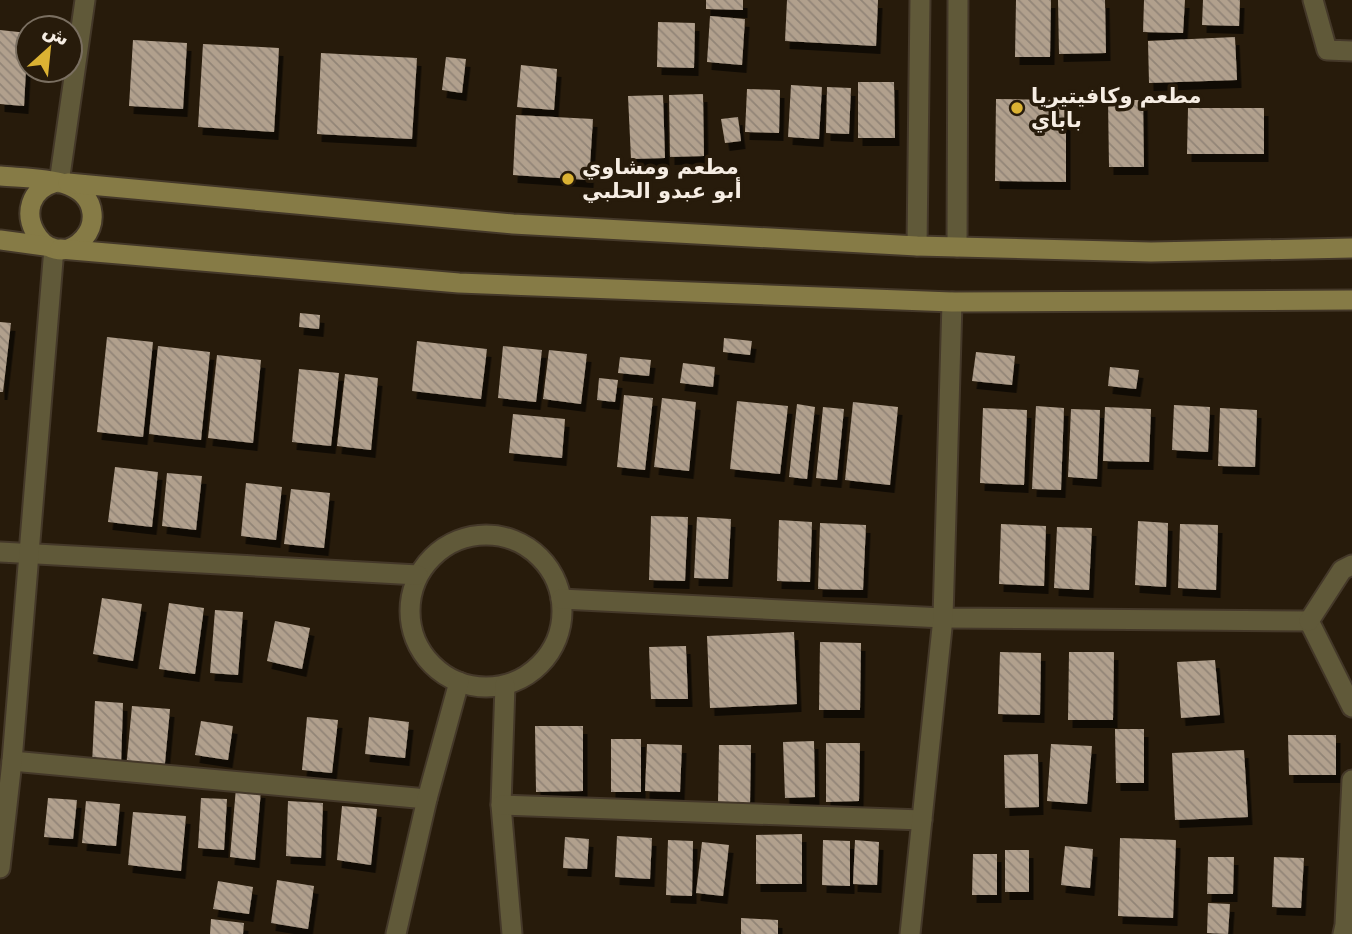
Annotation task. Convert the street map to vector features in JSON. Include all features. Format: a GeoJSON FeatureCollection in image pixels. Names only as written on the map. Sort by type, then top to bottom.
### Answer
{"type":"FeatureCollection","features":[{"type":"Feature","properties":{"kind":"main road"},"geometry":{"type":"LineString","coordinates":[[0,176],[513,224],[917,246],[1152,252],[1352,248]]}},
{"type":"Feature","properties":{"kind":"main road"},"geometry":{"type":"LineString","coordinates":[[61,183],[79,189],[92,208],[93,219],[81,241],[71,247],[53,248],[35,239],[29,230],[25,212],[28,201],[35,192],[45,185],[61,183]]}},
{"type":"Feature","properties":{"kind":"main road"},"geometry":{"type":"LineString","coordinates":[[0,240],[53,248],[459,283],[952,302],[1352,300]]}},
{"type":"Feature","properties":{"kind":"street"},"geometry":{"type":"LineString","coordinates":[[61,183],[85,0]]}},
{"type":"Feature","properties":{"kind":"street"},"geometry":{"type":"LineString","coordinates":[[917,246],[920,0]]}},
{"type":"Feature","properties":{"kind":"street"},"geometry":{"type":"LineString","coordinates":[[957,247],[958,0]]}},
{"type":"Feature","properties":{"kind":"street"},"geometry":{"type":"LineString","coordinates":[[1313,0],[1327,50],[1352,51]]}},
{"type":"Feature","properties":{"kind":"street"},"geometry":{"type":"LineString","coordinates":[[0,868],[12,761],[53,248]]}},
{"type":"Feature","properties":{"kind":"street"},"geometry":{"type":"LineString","coordinates":[[910,934],[943,618],[952,302]]}},
{"type":"Feature","properties":{"kind":"street"},"geometry":{"type":"LineString","coordinates":[[474,535],[498,535],[521,543],[539,557],[554,576],[561,599],[561,621],[555,643],[543,662],[525,676],[505,685],[482,687],[459,682],[437,670],[420,650],[410,626],[410,600],[418,575],[432,556],[451,542],[474,535]]}},
{"type":"Feature","properties":{"kind":"street"},"geometry":{"type":"LineString","coordinates":[[0,552],[418,575]]}},
{"type":"Feature","properties":{"kind":"street"},"geometry":{"type":"LineString","coordinates":[[1309,621],[1342,570],[1352,565]]}},
{"type":"Feature","properties":{"kind":"street"},"geometry":{"type":"LineString","coordinates":[[561,599],[943,618],[1309,621]]}},
{"type":"Feature","properties":{"kind":"street"},"geometry":{"type":"LineString","coordinates":[[1309,621],[1352,708]]}},
{"type":"Feature","properties":{"kind":"street"},"geometry":{"type":"LineString","coordinates":[[396,934],[427,799],[459,682]]}},
{"type":"Feature","properties":{"kind":"street"},"geometry":{"type":"LineString","coordinates":[[505,685],[501,805],[512,934]]}},
{"type":"Feature","properties":{"kind":"street"},"geometry":{"type":"LineString","coordinates":[[12,761],[427,799]]}},
{"type":"Feature","properties":{"kind":"street"},"geometry":{"type":"LineString","coordinates":[[1347,928],[1352,780]]}},
{"type":"Feature","properties":{"kind":"street"},"geometry":{"type":"LineString","coordinates":[[501,805],[922,820]]}},
{"type":"Feature","properties":{"kind":"building"},"geometry":{"type":"Polygon","coordinates":[[[706,0],[743,0],[743,10],[706,9],[706,0]]]}},
{"type":"Feature","properties":{"kind":"building"},"geometry":{"type":"Polygon","coordinates":[[[787,0],[878,0],[876,46],[785,41],[787,0]]]}},
{"type":"Feature","properties":{"kind":"building"},"geometry":{"type":"Polygon","coordinates":[[[1016,0],[1051,0],[1050,57],[1015,57],[1016,0]]]}},
{"type":"Feature","properties":{"kind":"building"},"geometry":{"type":"Polygon","coordinates":[[[1058,0],[1105,0],[1106,53],[1059,54],[1058,0]]]}},
{"type":"Feature","properties":{"kind":"building"},"geometry":{"type":"Polygon","coordinates":[[[1144,0],[1185,0],[1183,33],[1143,32],[1144,0]]]}},
{"type":"Feature","properties":{"kind":"building"},"geometry":{"type":"Polygon","coordinates":[[[1203,0],[1240,0],[1239,26],[1202,25],[1203,0]]]}},
{"type":"Feature","properties":{"kind":"building"},"geometry":{"type":"Polygon","coordinates":[[[710,16],[745,19],[742,65],[707,62],[710,16]]]}},
{"type":"Feature","properties":{"kind":"building"},"geometry":{"type":"Polygon","coordinates":[[[658,22],[695,23],[694,68],[657,67],[658,22]]]}},
{"type":"Feature","properties":{"kind":"building"},"geometry":{"type":"Polygon","coordinates":[[[0,30],[14,32],[14,84],[25,84],[24,106],[0,104],[0,30]]]}},
{"type":"Feature","properties":{"kind":"building"},"geometry":{"type":"Polygon","coordinates":[[[1235,37],[1237,80],[1149,83],[1148,41],[1235,37]]]}},
{"type":"Feature","properties":{"kind":"building"},"geometry":{"type":"Polygon","coordinates":[[[133,40],[187,43],[183,109],[129,106],[133,40]]]}},
{"type":"Feature","properties":{"kind":"building"},"geometry":{"type":"Polygon","coordinates":[[[203,44],[279,48],[274,132],[198,127],[203,44]]]}},
{"type":"Feature","properties":{"kind":"building"},"geometry":{"type":"Polygon","coordinates":[[[321,53],[417,58],[412,139],[317,134],[321,53]]]}},
{"type":"Feature","properties":{"kind":"building"},"geometry":{"type":"Polygon","coordinates":[[[446,57],[466,59],[462,93],[442,90],[446,57]]]}},
{"type":"Feature","properties":{"kind":"building"},"geometry":{"type":"Polygon","coordinates":[[[521,65],[557,69],[554,110],[517,107],[521,65]]]}},
{"type":"Feature","properties":{"kind":"building"},"geometry":{"type":"Polygon","coordinates":[[[858,82],[894,82],[895,138],[858,138],[858,82]]]}},
{"type":"Feature","properties":{"kind":"building"},"geometry":{"type":"Polygon","coordinates":[[[791,85],[822,87],[819,139],[788,137],[791,85]]]}},
{"type":"Feature","properties":{"kind":"building"},"geometry":{"type":"Polygon","coordinates":[[[827,87],[851,88],[849,134],[826,133],[827,87]]]}},
{"type":"Feature","properties":{"kind":"building"},"geometry":{"type":"Polygon","coordinates":[[[747,89],[780,90],[779,133],[745,132],[747,89]]]}},
{"type":"Feature","properties":{"kind":"building"},"geometry":{"type":"Polygon","coordinates":[[[703,94],[704,156],[670,157],[669,95],[703,94]]]}},
{"type":"Feature","properties":{"kind":"building"},"geometry":{"type":"Polygon","coordinates":[[[663,95],[665,158],[631,159],[628,96],[663,95]]]}},
{"type":"Feature","properties":{"kind":"building"},"geometry":{"type":"Polygon","coordinates":[[[996,99],[1066,100],[1066,182],[995,181],[996,99]]]}},
{"type":"Feature","properties":{"kind":"building"},"geometry":{"type":"Polygon","coordinates":[[[1108,100],[1143,100],[1144,167],[1109,167],[1108,100]]]}},
{"type":"Feature","properties":{"kind":"building"},"geometry":{"type":"Polygon","coordinates":[[[1188,108],[1264,108],[1264,154],[1187,154],[1188,108]]]}},
{"type":"Feature","properties":{"kind":"building"},"geometry":{"type":"Polygon","coordinates":[[[516,115],[593,119],[589,180],[513,175],[516,115]]]}},
{"type":"Feature","properties":{"kind":"building"},"geometry":{"type":"Polygon","coordinates":[[[738,117],[741,141],[725,143],[721,119],[738,117]]]}},
{"type":"Feature","properties":{"kind":"building"},"geometry":{"type":"Polygon","coordinates":[[[300,313],[320,315],[319,329],[299,327],[300,313]]]}},
{"type":"Feature","properties":{"kind":"building"},"geometry":{"type":"Polygon","coordinates":[[[0,322],[11,323],[3,392],[0,392],[0,322]]]}},
{"type":"Feature","properties":{"kind":"building"},"geometry":{"type":"Polygon","coordinates":[[[107,337],[153,342],[143,437],[97,432],[107,337]]]}},
{"type":"Feature","properties":{"kind":"building"},"geometry":{"type":"Polygon","coordinates":[[[724,338],[752,341],[750,355],[723,352],[724,338]]]}},
{"type":"Feature","properties":{"kind":"building"},"geometry":{"type":"Polygon","coordinates":[[[417,341],[487,349],[481,399],[412,391],[417,341]]]}},
{"type":"Feature","properties":{"kind":"building"},"geometry":{"type":"Polygon","coordinates":[[[158,346],[210,352],[201,440],[149,434],[158,346]]]}},
{"type":"Feature","properties":{"kind":"building"},"geometry":{"type":"Polygon","coordinates":[[[503,346],[542,350],[536,402],[498,398],[503,346]]]}},
{"type":"Feature","properties":{"kind":"building"},"geometry":{"type":"Polygon","coordinates":[[[549,350],[587,354],[581,404],[543,399],[549,350]]]}},
{"type":"Feature","properties":{"kind":"building"},"geometry":{"type":"Polygon","coordinates":[[[976,352],[1015,356],[1012,385],[972,381],[976,352]]]}},
{"type":"Feature","properties":{"kind":"building"},"geometry":{"type":"Polygon","coordinates":[[[217,355],[261,360],[253,443],[208,438],[217,355]]]}},
{"type":"Feature","properties":{"kind":"building"},"geometry":{"type":"Polygon","coordinates":[[[620,357],[651,360],[649,376],[618,373],[620,357]]]}},
{"type":"Feature","properties":{"kind":"building"},"geometry":{"type":"Polygon","coordinates":[[[683,363],[715,367],[713,387],[680,383],[683,363]]]}},
{"type":"Feature","properties":{"kind":"building"},"geometry":{"type":"Polygon","coordinates":[[[1110,367],[1139,370],[1136,389],[1108,386],[1110,367]]]}},
{"type":"Feature","properties":{"kind":"building"},"geometry":{"type":"Polygon","coordinates":[[[299,369],[339,373],[331,446],[292,442],[299,369]]]}},
{"type":"Feature","properties":{"kind":"building"},"geometry":{"type":"Polygon","coordinates":[[[345,374],[378,378],[371,450],[337,446],[345,374]]]}},
{"type":"Feature","properties":{"kind":"building"},"geometry":{"type":"Polygon","coordinates":[[[599,378],[618,380],[615,402],[597,400],[599,378]]]}},
{"type":"Feature","properties":{"kind":"building"},"geometry":{"type":"Polygon","coordinates":[[[624,395],[653,398],[645,470],[617,467],[624,395]]]}},
{"type":"Feature","properties":{"kind":"building"},"geometry":{"type":"Polygon","coordinates":[[[662,398],[696,402],[689,471],[654,467],[662,398]]]}},
{"type":"Feature","properties":{"kind":"building"},"geometry":{"type":"Polygon","coordinates":[[[737,401],[788,406],[780,474],[730,469],[737,401]]]}},
{"type":"Feature","properties":{"kind":"building"},"geometry":{"type":"Polygon","coordinates":[[[853,402],[898,407],[890,485],[845,480],[853,402]]]}},
{"type":"Feature","properties":{"kind":"building"},"geometry":{"type":"Polygon","coordinates":[[[797,404],[815,407],[807,479],[789,477],[797,404]]]}},
{"type":"Feature","properties":{"kind":"building"},"geometry":{"type":"Polygon","coordinates":[[[1174,405],[1210,407],[1208,452],[1172,450],[1174,405]]]}},
{"type":"Feature","properties":{"kind":"building"},"geometry":{"type":"Polygon","coordinates":[[[1036,406],[1064,408],[1061,490],[1032,489],[1036,406]]]}},
{"type":"Feature","properties":{"kind":"building"},"geometry":{"type":"Polygon","coordinates":[[[823,407],[844,409],[837,480],[816,478],[823,407]]]}},
{"type":"Feature","properties":{"kind":"building"},"geometry":{"type":"Polygon","coordinates":[[[1105,407],[1151,409],[1149,462],[1103,461],[1105,407]]]}},
{"type":"Feature","properties":{"kind":"building"},"geometry":{"type":"Polygon","coordinates":[[[983,408],[1027,410],[1024,485],[980,483],[983,408]]]}},
{"type":"Feature","properties":{"kind":"building"},"geometry":{"type":"Polygon","coordinates":[[[1220,408],[1257,410],[1255,467],[1218,466],[1220,408]]]}},
{"type":"Feature","properties":{"kind":"building"},"geometry":{"type":"Polygon","coordinates":[[[1071,409],[1100,410],[1097,479],[1068,477],[1071,409]]]}},
{"type":"Feature","properties":{"kind":"building"},"geometry":{"type":"Polygon","coordinates":[[[513,414],[565,419],[562,458],[509,453],[513,414]]]}},
{"type":"Feature","properties":{"kind":"building"},"geometry":{"type":"Polygon","coordinates":[[[115,467],[158,472],[152,527],[108,522],[115,467]]]}},
{"type":"Feature","properties":{"kind":"building"},"geometry":{"type":"Polygon","coordinates":[[[167,473],[202,476],[196,530],[162,526],[167,473]]]}},
{"type":"Feature","properties":{"kind":"building"},"geometry":{"type":"Polygon","coordinates":[[[246,483],[282,487],[276,540],[241,536],[246,483]]]}},
{"type":"Feature","properties":{"kind":"building"},"geometry":{"type":"Polygon","coordinates":[[[291,489],[330,493],[324,548],[284,544],[291,489]]]}},
{"type":"Feature","properties":{"kind":"building"},"geometry":{"type":"Polygon","coordinates":[[[651,516],[688,517],[685,581],[649,580],[651,516]]]}},
{"type":"Feature","properties":{"kind":"building"},"geometry":{"type":"Polygon","coordinates":[[[697,517],[731,519],[728,579],[694,578],[697,517]]]}},
{"type":"Feature","properties":{"kind":"building"},"geometry":{"type":"Polygon","coordinates":[[[779,520],[812,522],[810,582],[777,581],[779,520]]]}},
{"type":"Feature","properties":{"kind":"building"},"geometry":{"type":"Polygon","coordinates":[[[1138,521],[1168,523],[1166,587],[1135,585],[1138,521]]]}},
{"type":"Feature","properties":{"kind":"building"},"geometry":{"type":"Polygon","coordinates":[[[820,523],[866,525],[863,590],[818,589],[820,523]]]}},
{"type":"Feature","properties":{"kind":"building"},"geometry":{"type":"Polygon","coordinates":[[[1001,524],[1046,526],[1044,586],[999,584],[1001,524]]]}},
{"type":"Feature","properties":{"kind":"building"},"geometry":{"type":"Polygon","coordinates":[[[1180,524],[1218,525],[1216,590],[1178,588],[1180,524]]]}},
{"type":"Feature","properties":{"kind":"building"},"geometry":{"type":"Polygon","coordinates":[[[1057,527],[1092,528],[1089,590],[1054,588],[1057,527]]]}},
{"type":"Feature","properties":{"kind":"building"},"geometry":{"type":"Polygon","coordinates":[[[102,598],[142,604],[133,661],[93,654],[102,598]]]}},
{"type":"Feature","properties":{"kind":"building"},"geometry":{"type":"Polygon","coordinates":[[[169,603],[204,608],[195,674],[159,669],[169,603]]]}},
{"type":"Feature","properties":{"kind":"building"},"geometry":{"type":"Polygon","coordinates":[[[215,610],[243,612],[238,675],[210,673],[215,610]]]}},
{"type":"Feature","properties":{"kind":"building"},"geometry":{"type":"Polygon","coordinates":[[[275,621],[310,628],[302,669],[267,661],[275,621]]]}},
{"type":"Feature","properties":{"kind":"building"},"geometry":{"type":"Polygon","coordinates":[[[794,632],[797,704],[710,708],[707,636],[794,632]]]}},
{"type":"Feature","properties":{"kind":"building"},"geometry":{"type":"Polygon","coordinates":[[[820,642],[861,643],[860,710],[819,710],[820,642]]]}},
{"type":"Feature","properties":{"kind":"building"},"geometry":{"type":"Polygon","coordinates":[[[686,646],[688,699],[651,699],[649,647],[686,646]]]}},
{"type":"Feature","properties":{"kind":"building"},"geometry":{"type":"Polygon","coordinates":[[[1000,652],[1041,653],[1040,715],[998,714],[1000,652]]]}},
{"type":"Feature","properties":{"kind":"building"},"geometry":{"type":"Polygon","coordinates":[[[1069,652],[1114,652],[1113,720],[1068,720],[1069,652]]]}},
{"type":"Feature","properties":{"kind":"building"},"geometry":{"type":"Polygon","coordinates":[[[1215,660],[1220,715],[1181,718],[1177,662],[1215,660]]]}},
{"type":"Feature","properties":{"kind":"building"},"geometry":{"type":"Polygon","coordinates":[[[95,701],[123,703],[121,765],[92,764],[95,701]]]}},
{"type":"Feature","properties":{"kind":"building"},"geometry":{"type":"Polygon","coordinates":[[[132,706],[170,709],[164,773],[126,769],[132,706]]]}},
{"type":"Feature","properties":{"kind":"building"},"geometry":{"type":"Polygon","coordinates":[[[307,717],[338,720],[332,773],[302,770],[307,717]]]}},
{"type":"Feature","properties":{"kind":"building"},"geometry":{"type":"Polygon","coordinates":[[[369,717],[409,722],[405,758],[365,754],[369,717]]]}},
{"type":"Feature","properties":{"kind":"building"},"geometry":{"type":"Polygon","coordinates":[[[201,721],[233,726],[228,760],[195,755],[201,721]]]}},
{"type":"Feature","properties":{"kind":"building"},"geometry":{"type":"Polygon","coordinates":[[[535,726],[583,726],[583,791],[536,792],[535,726]]]}},
{"type":"Feature","properties":{"kind":"building"},"geometry":{"type":"Polygon","coordinates":[[[1115,729],[1144,729],[1144,783],[1116,783],[1115,729]]]}},
{"type":"Feature","properties":{"kind":"building"},"geometry":{"type":"Polygon","coordinates":[[[1288,735],[1336,735],[1336,775],[1289,775],[1288,735]]]}},
{"type":"Feature","properties":{"kind":"building"},"geometry":{"type":"Polygon","coordinates":[[[611,739],[641,739],[641,792],[611,792],[611,739]]]}},
{"type":"Feature","properties":{"kind":"building"},"geometry":{"type":"Polygon","coordinates":[[[814,741],[815,797],[785,798],[783,742],[814,741]]]}},
{"type":"Feature","properties":{"kind":"building"},"geometry":{"type":"Polygon","coordinates":[[[826,743],[860,743],[859,801],[826,802],[826,743]]]}},
{"type":"Feature","properties":{"kind":"building"},"geometry":{"type":"Polygon","coordinates":[[[647,744],[682,745],[680,792],[645,791],[647,744]]]}},
{"type":"Feature","properties":{"kind":"building"},"geometry":{"type":"Polygon","coordinates":[[[1051,744],[1092,746],[1087,804],[1047,801],[1051,744]]]}},
{"type":"Feature","properties":{"kind":"building"},"geometry":{"type":"Polygon","coordinates":[[[719,745],[751,745],[750,804],[718,804],[719,745]]]}},
{"type":"Feature","properties":{"kind":"building"},"geometry":{"type":"Polygon","coordinates":[[[1244,750],[1248,817],[1175,820],[1172,753],[1244,750]]]}},
{"type":"Feature","properties":{"kind":"building"},"geometry":{"type":"Polygon","coordinates":[[[1038,754],[1039,807],[1005,808],[1004,755],[1038,754]]]}},
{"type":"Feature","properties":{"kind":"building"},"geometry":{"type":"Polygon","coordinates":[[[236,788],[261,790],[255,860],[230,857],[236,788]]]}},
{"type":"Feature","properties":{"kind":"building"},"geometry":{"type":"Polygon","coordinates":[[[48,798],[77,800],[73,839],[44,837],[48,798]]]}},
{"type":"Feature","properties":{"kind":"building"},"geometry":{"type":"Polygon","coordinates":[[[201,798],[227,799],[224,850],[198,848],[201,798]]]}},
{"type":"Feature","properties":{"kind":"building"},"geometry":{"type":"Polygon","coordinates":[[[86,801],[120,804],[116,846],[82,843],[86,801]]]}},
{"type":"Feature","properties":{"kind":"building"},"geometry":{"type":"Polygon","coordinates":[[[288,801],[323,803],[321,858],[286,856],[288,801]]]}},
{"type":"Feature","properties":{"kind":"building"},"geometry":{"type":"Polygon","coordinates":[[[342,806],[377,809],[371,865],[337,860],[342,806]]]}},
{"type":"Feature","properties":{"kind":"building"},"geometry":{"type":"Polygon","coordinates":[[[133,812],[186,816],[181,871],[128,865],[133,812]]]}},
{"type":"Feature","properties":{"kind":"building"},"geometry":{"type":"Polygon","coordinates":[[[802,834],[802,884],[756,884],[756,835],[802,834]]]}},
{"type":"Feature","properties":{"kind":"building"},"geometry":{"type":"Polygon","coordinates":[[[617,836],[652,838],[650,879],[615,877],[617,836]]]}},
{"type":"Feature","properties":{"kind":"building"},"geometry":{"type":"Polygon","coordinates":[[[565,837],[589,839],[587,869],[563,868],[565,837]]]}},
{"type":"Feature","properties":{"kind":"building"},"geometry":{"type":"Polygon","coordinates":[[[1120,838],[1176,840],[1173,918],[1118,916],[1120,838]]]}},
{"type":"Feature","properties":{"kind":"building"},"geometry":{"type":"Polygon","coordinates":[[[668,840],[693,841],[692,896],[666,895],[668,840]]]}},
{"type":"Feature","properties":{"kind":"building"},"geometry":{"type":"Polygon","coordinates":[[[823,840],[850,841],[850,886],[822,885],[823,840]]]}},
{"type":"Feature","properties":{"kind":"building"},"geometry":{"type":"Polygon","coordinates":[[[855,840],[879,842],[877,885],[853,884],[855,840]]]}},
{"type":"Feature","properties":{"kind":"building"},"geometry":{"type":"Polygon","coordinates":[[[702,842],[729,845],[723,896],[696,893],[702,842]]]}},
{"type":"Feature","properties":{"kind":"building"},"geometry":{"type":"Polygon","coordinates":[[[1065,846],[1093,849],[1090,888],[1061,885],[1065,846]]]}},
{"type":"Feature","properties":{"kind":"building"},"geometry":{"type":"Polygon","coordinates":[[[1005,850],[1029,850],[1029,892],[1005,892],[1005,850]]]}},
{"type":"Feature","properties":{"kind":"building"},"geometry":{"type":"Polygon","coordinates":[[[973,854],[997,854],[997,895],[972,895],[973,854]]]}},
{"type":"Feature","properties":{"kind":"building"},"geometry":{"type":"Polygon","coordinates":[[[1208,857],[1234,857],[1233,894],[1207,894],[1208,857]]]}},
{"type":"Feature","properties":{"kind":"building"},"geometry":{"type":"Polygon","coordinates":[[[1274,857],[1304,858],[1301,908],[1272,907],[1274,857]]]}},
{"type":"Feature","properties":{"kind":"building"},"geometry":{"type":"Polygon","coordinates":[[[277,880],[314,886],[308,929],[271,923],[277,880]]]}},
{"type":"Feature","properties":{"kind":"building"},"geometry":{"type":"Polygon","coordinates":[[[218,881],[253,887],[249,914],[213,909],[218,881]]]}},
{"type":"Feature","properties":{"kind":"building"},"geometry":{"type":"Polygon","coordinates":[[[1208,903],[1230,904],[1228,934],[1207,933],[1208,903]]]}},
{"type":"Feature","properties":{"kind":"building"},"geometry":{"type":"Polygon","coordinates":[[[741,918],[778,920],[778,934],[741,934],[741,918]]]}},
{"type":"Feature","properties":{"kind":"building"},"geometry":{"type":"Polygon","coordinates":[[[211,919],[244,923],[243,934],[210,934],[211,919]]]}},
{"type":"Feature","properties":{"kind":"place","name":"مطعم وكافيتيريا باباي"},"geometry":{"type":"Point","coordinates":[1017,108]}},
{"type":"Feature","properties":{"kind":"place","name":"مطعم ومشاوي أبو عبدو الحلبي"},"geometry":{"type":"Point","coordinates":[568,179]}}]}
